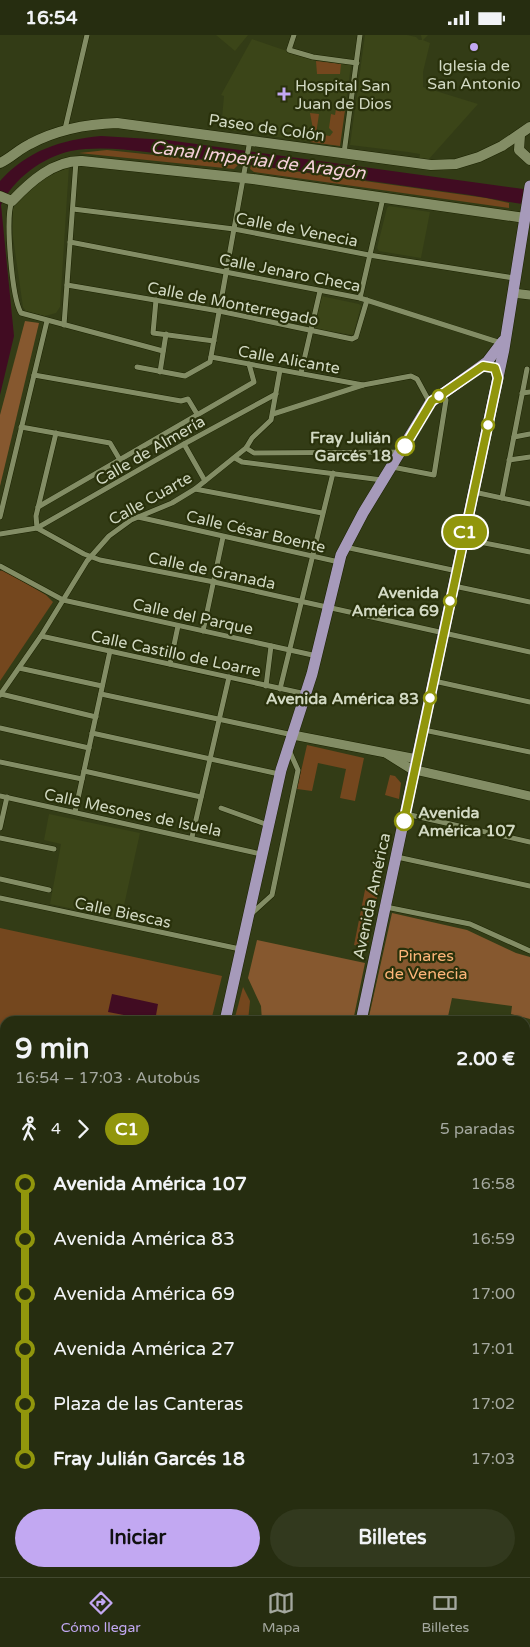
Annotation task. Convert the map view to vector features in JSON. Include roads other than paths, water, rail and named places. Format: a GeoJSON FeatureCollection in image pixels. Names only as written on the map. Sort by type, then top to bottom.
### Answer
{"type":"FeatureCollection","features":[{"type":"Feature","properties":{"kind":"main road","name":"Paseo de Colón"},"geometry":{"type":"LineString","coordinates":[[1,163],[30,143],[65,129],[90,124],[132,123],[250,143],[431,165],[448,165],[484,155],[520,135],[530,127]]}},
{"type":"Feature","properties":{"kind":"main road"},"geometry":{"type":"LineString","coordinates":[[520,135],[519,150],[530,161]]}},
{"type":"Feature","properties":{"kind":"main road"},"geometry":{"type":"LineString","coordinates":[[6,199],[50,169],[76,161],[245,175],[383,198],[527,215]]}},
{"type":"Feature","properties":{"kind":"main road","name":"Avenida América"},"geometry":{"type":"LineString","coordinates":[[362,1016],[498,378],[503,340],[527,215],[530,186]]}},
{"type":"Feature","properties":{"kind":"main road"},"geometry":{"type":"LineString","coordinates":[[226,1016],[280,774],[317,657],[339,562],[345,547],[430,403],[483,366],[496,353],[503,340]]}},
{"type":"Feature","properties":{"kind":"main road"},"geometry":{"type":"LineString","coordinates":[[483,366],[495,368],[498,378]]}},
{"type":"Feature","properties":{"kind":"street"},"geometry":{"type":"LineString","coordinates":[[65,129],[87,35]]}},
{"type":"Feature","properties":{"kind":"street"},"geometry":{"type":"LineString","coordinates":[[294,35],[289,50],[313,57],[356,63]]}},
{"type":"Feature","properties":{"kind":"street"},"geometry":{"type":"LineString","coordinates":[[344,153],[360,35]]}},
{"type":"Feature","properties":{"kind":"street"},"geometry":{"type":"LineString","coordinates":[[137,367],[186,376],[210,363],[250,143]]}},
{"type":"Feature","properties":{"kind":"street"},"geometry":{"type":"LineString","coordinates":[[64,325],[76,161]]}},
{"type":"Feature","properties":{"kind":"street"},"geometry":{"type":"LineString","coordinates":[[360,298],[383,198]]}},
{"type":"Feature","properties":{"kind":"street"},"geometry":{"type":"LineString","coordinates":[[6,199],[9,211],[9,236],[19,309],[24,315],[163,351]]}},
{"type":"Feature","properties":{"kind":"street","name":"Calle de Venecia"},"geometry":{"type":"LineString","coordinates":[[73,209],[234,229],[369,255],[515,278]]}},
{"type":"Feature","properties":{"kind":"street","name":"Calle Jenaro Checa"},"geometry":{"type":"LineString","coordinates":[[70,242],[360,298],[503,340]]}},
{"type":"Feature","properties":{"kind":"street","name":"Calle de Monterregado"},"geometry":{"type":"LineString","coordinates":[[67,285],[219,311],[355,339],[367,300]]}},
{"type":"Feature","properties":{"kind":"street"},"geometry":{"type":"LineString","coordinates":[[301,373],[320,291]]}},
{"type":"Feature","properties":{"kind":"street"},"geometry":{"type":"LineString","coordinates":[[513,293],[530,295]]}},
{"type":"Feature","properties":{"kind":"street"},"geometry":{"type":"LineString","coordinates":[[156,300],[153,333],[214,341]]}},
{"type":"Feature","properties":{"kind":"street"},"geometry":{"type":"LineString","coordinates":[[0,517],[46,321]]}},
{"type":"Feature","properties":{"kind":"street"},"geometry":{"type":"LineString","coordinates":[[160,372],[166,334]]}},
{"type":"Feature","properties":{"kind":"street","name":"Calle Alicante"},"geometry":{"type":"LineString","coordinates":[[211,357],[363,385],[412,377],[417,379],[430,403]]}},
{"type":"Feature","properties":{"kind":"street"},"geometry":{"type":"LineString","coordinates":[[38,507],[254,382],[249,364]]}},
{"type":"Feature","properties":{"kind":"street"},"geometry":{"type":"LineString","coordinates":[[502,498],[527,369]]}},
{"type":"Feature","properties":{"kind":"street"},"geometry":{"type":"LineString","coordinates":[[280,370],[273,414],[363,385]]}},
{"type":"Feature","properties":{"kind":"street"},"geometry":{"type":"LineString","coordinates":[[34,375],[181,401],[188,399],[197,414]]}},
{"type":"Feature","properties":{"kind":"street"},"geometry":{"type":"LineString","coordinates":[[522,393],[530,392]]}},
{"type":"Feature","properties":{"kind":"street"},"geometry":{"type":"LineString","coordinates":[[392,467],[434,475],[446,400],[442,393]]}},
{"type":"Feature","properties":{"kind":"street","name":"Calle de Almería"},"geometry":{"type":"LineString","coordinates":[[37,528],[276,394]]}},
{"type":"Feature","properties":{"kind":"street","name":"Calle Cuarte"},"geometry":{"type":"LineString","coordinates":[[0,695],[41,636],[66,593],[91,557],[113,532],[138,517],[172,503],[195,489],[246,448],[252,438],[271,420],[273,414]]}},
{"type":"Feature","properties":{"kind":"street"},"geometry":{"type":"LineString","coordinates":[[21,427],[110,443],[120,460]]}},
{"type":"Feature","properties":{"kind":"street"},"geometry":{"type":"LineString","coordinates":[[0,534],[37,528],[35,520],[56,433]]}},
{"type":"Feature","properties":{"kind":"street"},"geometry":{"type":"LineString","coordinates":[[514,437],[530,434]]}},
{"type":"Feature","properties":{"kind":"street"},"geometry":{"type":"LineString","coordinates":[[184,444],[205,481]]}},
{"type":"Feature","properties":{"kind":"street"},"geometry":{"type":"LineString","coordinates":[[246,448],[254,453],[401,453]]}},
{"type":"Feature","properties":{"kind":"street"},"geometry":{"type":"LineString","coordinates":[[509,460],[530,457]]}},
{"type":"Feature","properties":{"kind":"street"},"geometry":{"type":"LineString","coordinates":[[235,458],[242,462],[383,480]]}},
{"type":"Feature","properties":{"kind":"street"},"geometry":{"type":"LineString","coordinates":[[280,689],[333,473]]}},
{"type":"Feature","properties":{"kind":"street"},"geometry":{"type":"LineString","coordinates":[[195,489],[322,513]]}},
{"type":"Feature","properties":{"kind":"street"},"geometry":{"type":"LineString","coordinates":[[474,492],[530,503]]}},
{"type":"Feature","properties":{"kind":"street","name":"Calle César Boente"},"geometry":{"type":"LineString","coordinates":[[138,517],[339,562]]}},
{"type":"Feature","properties":{"kind":"street","name":"Calle de Granada"},"geometry":{"type":"LineString","coordinates":[[37,528],[91,557],[214,582],[530,652]]}},
{"type":"Feature","properties":{"kind":"street"},"geometry":{"type":"LineString","coordinates":[[203,631],[223,537]]}},
{"type":"Feature","properties":{"kind":"street"},"geometry":{"type":"LineString","coordinates":[[464,539],[530,552]]}},
{"type":"Feature","properties":{"kind":"street"},"geometry":{"type":"LineString","coordinates":[[345,547],[457,571]]}},
{"type":"Feature","properties":{"kind":"street","name":"Calle del Parque"},"geometry":{"type":"LineString","coordinates":[[0,565],[63,600],[317,657]]}},
{"type":"Feature","properties":{"kind":"street"},"geometry":{"type":"LineString","coordinates":[[454,586],[530,602]]}},
{"type":"Feature","properties":{"kind":"street"},"geometry":{"type":"LineString","coordinates":[[170,665],[178,626]]}},
{"type":"Feature","properties":{"kind":"street","name":"Calle Castillo de Loarre"},"geometry":{"type":"LineString","coordinates":[[41,636],[306,695]]}},
{"type":"Feature","properties":{"kind":"street"},"geometry":{"type":"LineString","coordinates":[[266,686],[271,646]]}},
{"type":"Feature","properties":{"kind":"street"},"geometry":{"type":"LineString","coordinates":[[74,812],[110,651]]}},
{"type":"Feature","properties":{"kind":"street"},"geometry":{"type":"LineString","coordinates":[[19,668],[102,686]]}},
{"type":"Feature","properties":{"kind":"street"},"geometry":{"type":"LineString","coordinates":[[192,837],[228,677]]}},
{"type":"Feature","properties":{"kind":"street"},"geometry":{"type":"LineString","coordinates":[[434,681],[530,702]]}},
{"type":"Feature","properties":{"kind":"street"},"geometry":{"type":"LineString","coordinates":[[101,694],[388,754],[416,765],[530,796]]}},
{"type":"Feature","properties":{"kind":"street"},"geometry":{"type":"LineString","coordinates":[[0,695],[96,717]]}},
{"type":"Feature","properties":{"kind":"street"},"geometry":{"type":"LineString","coordinates":[[0,728],[89,748]]}},
{"type":"Feature","properties":{"kind":"street"},"geometry":{"type":"LineString","coordinates":[[424,730],[530,752]]}},
{"type":"Feature","properties":{"kind":"street"},"geometry":{"type":"LineString","coordinates":[[92,733],[280,774]]}},
{"type":"Feature","properties":{"kind":"street"},"geometry":{"type":"LineString","coordinates":[[247,917],[272,895],[298,770],[288,747]]}},
{"type":"Feature","properties":{"kind":"street"},"geometry":{"type":"LineString","coordinates":[[0,762],[82,779]]}},
{"type":"Feature","properties":{"kind":"street"},"geometry":{"type":"LineString","coordinates":[[84,771],[201,797]]}},
{"type":"Feature","properties":{"kind":"street","name":"Calle Mesones de Isuela"},"geometry":{"type":"LineString","coordinates":[[0,796],[262,853]]}},
{"type":"Feature","properties":{"kind":"street"},"geometry":{"type":"LineString","coordinates":[[0,829],[7,797]]}},
{"type":"Feature","properties":{"kind":"street"},"geometry":{"type":"LineString","coordinates":[[221,808],[268,825]]}},
{"type":"Feature","properties":{"kind":"street"},"geometry":{"type":"LineString","coordinates":[[405,814],[530,842]]}},
{"type":"Feature","properties":{"kind":"street"},"geometry":{"type":"LineString","coordinates":[[0,837],[54,849]]}},
{"type":"Feature","properties":{"kind":"street"},"geometry":{"type":"LineString","coordinates":[[396,857],[530,886]]}},
{"type":"Feature","properties":{"kind":"street"},"geometry":{"type":"LineString","coordinates":[[0,879],[49,890]]}},
{"type":"Feature","properties":{"kind":"street","name":"Calle Biescas"},"geometry":{"type":"LineString","coordinates":[[0,898],[240,949]]}},
{"type":"Feature","properties":{"kind":"street"},"geometry":{"type":"LineString","coordinates":[[386,907],[470,924],[530,951]]}},
{"type":"Feature","properties":{"kind":"water","name":"Canal Imperial de Aragón"},"geometry":{"type":"Polygon","coordinates":[[[101,136],[167,140],[530,190],[530,205],[331,175],[132,150],[86,149],[60,154],[40,164],[21,178],[6,195],[1,205],[14,336],[0,395],[0,181],[22,161],[46,148],[72,140],[101,136]]]}},
{"type":"Feature","properties":{"kind":"water"},"geometry":{"type":"Polygon","coordinates":[[[112,994],[158,1004],[156,1016],[129,1016],[108,1012],[112,994]]]}},
{"type":"Feature","properties":{"kind":"place","name":"Iglesia de San Antonio"},"geometry":{"type":"Point","coordinates":[474,47]}},
{"type":"Feature","properties":{"kind":"place","name":"Hospital San Juan de Dios"},"geometry":{"type":"Point","coordinates":[284,94]}},
{"type":"Feature","properties":{"kind":"place","name":"Fray Julián Garcés 18"},"geometry":{"type":"Point","coordinates":[405,446]}},
{"type":"Feature","properties":{"kind":"place","name":"Avenida América 69"},"geometry":{"type":"Point","coordinates":[450,601]}},
{"type":"Feature","properties":{"kind":"place","name":"Avenida América 83"},"geometry":{"type":"Point","coordinates":[430,698]}},
{"type":"Feature","properties":{"kind":"place","name":"Avenida América 107"},"geometry":{"type":"Point","coordinates":[404,821]}},
{"type":"Feature","properties":{"kind":"park label","name":"Pinares de Venecia"},"geometry":{"type":"Point","coordinates":[426,964]}}]}
